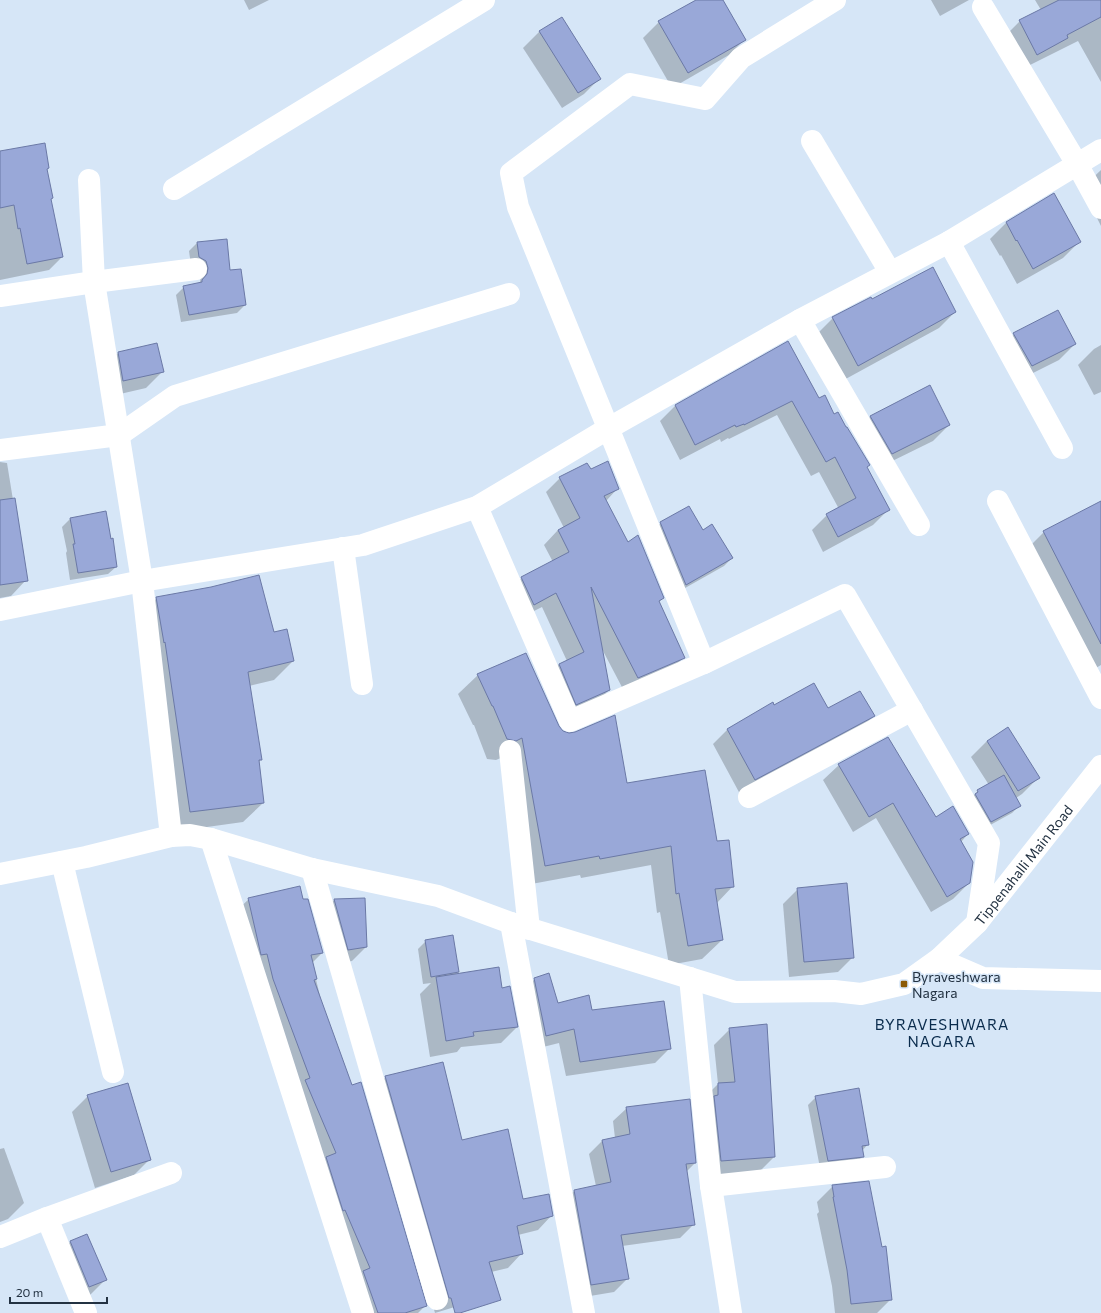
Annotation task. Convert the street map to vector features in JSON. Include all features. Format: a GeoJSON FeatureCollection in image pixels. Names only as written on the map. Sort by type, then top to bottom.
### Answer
{"type":"FeatureCollection","features":[{"type":"Feature","properties":{"kind":"street"},"geometry":{"type":"LineString","coordinates":[[174,189],[484,0]]}},
{"type":"Feature","properties":{"kind":"street"},"geometry":{"type":"LineString","coordinates":[[704,663],[518,207],[511,173],[630,84],[704,99],[741,58],[835,0]]}},
{"type":"Feature","properties":{"kind":"street"},"geometry":{"type":"LineString","coordinates":[[983,7],[1078,164],[1101,208]]}},
{"type":"Feature","properties":{"kind":"street"},"geometry":{"type":"LineString","coordinates":[[812,141],[890,272]]}},
{"type":"Feature","properties":{"kind":"street"},"geometry":{"type":"LineString","coordinates":[[0,610],[142,580],[363,545],[477,507],[609,428],[800,320],[949,242],[1101,150]]}},
{"type":"Feature","properties":{"kind":"street"},"geometry":{"type":"LineString","coordinates":[[89,180],[94,282],[142,580],[171,836]]}},
{"type":"Feature","properties":{"kind":"street"},"geometry":{"type":"LineString","coordinates":[[949,242],[1062,448]]}},
{"type":"Feature","properties":{"kind":"street"},"geometry":{"type":"LineString","coordinates":[[0,296],[196,269]]}},
{"type":"Feature","properties":{"kind":"street"},"geometry":{"type":"LineString","coordinates":[[0,450],[118,435],[175,396],[509,294]]}},
{"type":"Feature","properties":{"kind":"street"},"geometry":{"type":"LineString","coordinates":[[800,320],[919,525]]}},
{"type":"Feature","properties":{"kind":"street"},"geometry":{"type":"LineString","coordinates":[[998,501],[1101,698]]}},
{"type":"Feature","properties":{"kind":"street"},"geometry":{"type":"LineString","coordinates":[[477,507],[570,721],[704,663],[845,595],[989,843],[977,923]]}},
{"type":"Feature","properties":{"kind":"street"},"geometry":{"type":"LineString","coordinates":[[343,548],[362,684]]}},
{"type":"Feature","properties":{"kind":"street"},"geometry":{"type":"LineString","coordinates":[[749,797],[912,710]]}},
{"type":"Feature","properties":{"kind":"street"},"geometry":{"type":"LineString","coordinates":[[510,751],[520,926],[584,1313]]}},
{"type":"Feature","properties":{"kind":"street","name":"Tippenahalli Main Road"},"geometry":{"type":"LineString","coordinates":[[0,874],[62,862],[171,836],[190,835],[211,839],[312,869],[438,896],[520,926],[735,992],[834,991],[861,994],[904,984],[939,959],[977,923],[1101,766]]}},
{"type":"Feature","properties":{"kind":"street"},"geometry":{"type":"LineString","coordinates":[[211,839],[363,1313]]}},
{"type":"Feature","properties":{"kind":"street"},"geometry":{"type":"LineString","coordinates":[[62,862],[112,1072]]}},
{"type":"Feature","properties":{"kind":"street"},"geometry":{"type":"LineString","coordinates":[[312,869],[437,1299]]}},
{"type":"Feature","properties":{"kind":"street"},"geometry":{"type":"LineString","coordinates":[[939,959],[983,978],[1101,981]]}},
{"type":"Feature","properties":{"kind":"street"},"geometry":{"type":"LineString","coordinates":[[690,978],[711,1186],[731,1313]]}},
{"type":"Feature","properties":{"kind":"street"},"geometry":{"type":"LineString","coordinates":[[711,1186],[885,1166]]}},
{"type":"Feature","properties":{"kind":"street"},"geometry":{"type":"LineString","coordinates":[[0,1237],[47,1218],[172,1174]]}},
{"type":"Feature","properties":{"kind":"street"},"geometry":{"type":"LineString","coordinates":[[47,1218],[86,1313]]}},
{"type":"Feature","properties":{"kind":"building"},"geometry":{"type":"Polygon","coordinates":[[[696,0],[723,0],[746,40],[688,73],[658,21],[696,0]]]}},
{"type":"Feature","properties":{"kind":"building"},"geometry":{"type":"Polygon","coordinates":[[[1059,0],[1101,0],[1101,17],[1067,35],[1068,38],[1037,55],[1019,20],[1059,0]]]}},
{"type":"Feature","properties":{"kind":"building"},"geometry":{"type":"Polygon","coordinates":[[[562,17],[601,79],[578,93],[539,31],[562,17]]]}},
{"type":"Feature","properties":{"kind":"building"},"geometry":{"type":"Polygon","coordinates":[[[45,143],[49,168],[47,169],[53,198],[51,199],[63,257],[27,264],[20,228],[18,229],[14,205],[0,208],[0,151],[45,143]]]}},
{"type":"Feature","properties":{"kind":"building"},"geometry":{"type":"Polygon","coordinates":[[[1054,193],[1081,242],[1033,269],[1006,222],[1054,193]]]}},
{"type":"Feature","properties":{"kind":"building"},"geometry":{"type":"Polygon","coordinates":[[[227,239],[230,270],[241,269],[246,305],[189,315],[183,286],[202,282],[207,274],[208,268],[206,261],[199,257],[197,242],[227,239]]]}},
{"type":"Feature","properties":{"kind":"building"},"geometry":{"type":"Polygon","coordinates":[[[933,267],[956,312],[858,366],[832,317],[871,297],[872,299],[933,267]]]}},
{"type":"Feature","properties":{"kind":"building"},"geometry":{"type":"Polygon","coordinates":[[[1058,310],[1076,344],[1032,366],[1013,333],[1058,310]]]}},
{"type":"Feature","properties":{"kind":"building"},"geometry":{"type":"Polygon","coordinates":[[[788,341],[819,398],[825,395],[834,414],[838,412],[870,465],[867,467],[890,510],[838,537],[826,514],[856,498],[835,457],[826,462],[792,401],[744,425],[736,427],[735,425],[695,445],[675,405],[788,341]]]}},
{"type":"Feature","properties":{"kind":"building"},"geometry":{"type":"Polygon","coordinates":[[[157,343],[164,372],[123,381],[118,352],[157,343]]]}},
{"type":"Feature","properties":{"kind":"building"},"geometry":{"type":"Polygon","coordinates":[[[930,385],[950,425],[892,454],[870,416],[930,385]]]}},
{"type":"Feature","properties":{"kind":"building"},"geometry":{"type":"Polygon","coordinates":[[[608,461],[619,489],[604,496],[628,542],[638,535],[664,598],[659,601],[685,658],[638,678],[591,587],[610,690],[576,705],[559,664],[584,652],[556,593],[534,605],[521,577],[569,552],[558,530],[580,518],[559,477],[587,463],[591,469],[608,461]]]}},
{"type":"Feature","properties":{"kind":"building"},"geometry":{"type":"Polygon","coordinates":[[[15,498],[28,581],[0,585],[0,500],[15,498]]]}},
{"type":"Feature","properties":{"kind":"building"},"geometry":{"type":"Polygon","coordinates":[[[1101,501],[1101,644],[1043,531],[1101,501]]]}},
{"type":"Feature","properties":{"kind":"building"},"geometry":{"type":"Polygon","coordinates":[[[689,506],[703,530],[712,524],[733,558],[686,585],[660,522],[689,506]]]}},
{"type":"Feature","properties":{"kind":"building"},"geometry":{"type":"Polygon","coordinates":[[[106,511],[111,539],[113,538],[117,567],[78,573],[73,544],[75,544],[70,518],[106,511]]]}},
{"type":"Feature","properties":{"kind":"building"},"geometry":{"type":"Polygon","coordinates":[[[259,575],[274,632],[287,629],[294,661],[248,672],[262,760],[259,760],[264,803],[190,812],[165,642],[164,643],[156,597],[211,587],[259,575]]]}},
{"type":"Feature","properties":{"kind":"building"},"geometry":{"type":"Polygon","coordinates":[[[526,653],[559,726],[563,731],[569,733],[575,732],[615,715],[627,783],[705,770],[717,841],[729,840],[734,887],[715,889],[723,940],[688,946],[679,893],[676,894],[671,846],[600,859],[599,856],[545,866],[522,738],[516,741],[507,739],[477,674],[526,653]]]}},
{"type":"Feature","properties":{"kind":"building"},"geometry":{"type":"Polygon","coordinates":[[[814,683],[828,708],[860,691],[875,716],[755,780],[727,729],[773,702],[774,705],[814,683]]]}},
{"type":"Feature","properties":{"kind":"building"},"geometry":{"type":"Polygon","coordinates":[[[1008,727],[1040,778],[1018,791],[987,741],[1008,727]]]}},
{"type":"Feature","properties":{"kind":"building"},"geometry":{"type":"Polygon","coordinates":[[[888,737],[936,817],[953,806],[969,834],[960,839],[973,862],[970,883],[947,897],[893,803],[869,817],[838,764],[888,737]]]}},
{"type":"Feature","properties":{"kind":"building"},"geometry":{"type":"Polygon","coordinates":[[[1004,775],[1021,806],[991,822],[975,794],[978,792],[977,790],[1004,775]]]}},
{"type":"Feature","properties":{"kind":"building"},"geometry":{"type":"Polygon","coordinates":[[[847,883],[854,958],[804,962],[797,888],[847,883]]]}},
{"type":"Feature","properties":{"kind":"building"},"geometry":{"type":"Polygon","coordinates":[[[300,886],[303,899],[308,899],[323,953],[311,955],[317,979],[314,980],[352,1085],[361,1082],[427,1306],[405,1313],[378,1313],[363,1271],[370,1268],[345,1210],[343,1211],[326,1157],[336,1153],[305,1080],[310,1078],[273,979],[267,954],[261,955],[248,898],[300,886]]]}},
{"type":"Feature","properties":{"kind":"building"},"geometry":{"type":"Polygon","coordinates":[[[365,898],[367,947],[348,950],[334,899],[365,898]]]}},
{"type":"Feature","properties":{"kind":"building"},"geometry":{"type":"Polygon","coordinates":[[[453,935],[459,972],[431,977],[425,940],[453,935]]]}},
{"type":"Feature","properties":{"kind":"building"},"geometry":{"type":"Polygon","coordinates":[[[499,967],[502,988],[510,986],[518,1027],[473,1032],[474,1036],[446,1041],[436,977],[499,967]]]}},
{"type":"Feature","properties":{"kind":"building"},"geometry":{"type":"Polygon","coordinates":[[[549,973],[558,1003],[589,995],[592,1010],[664,1001],[671,1049],[580,1062],[574,1029],[546,1036],[534,978],[549,973]]]}},
{"type":"Feature","properties":{"kind":"building"},"geometry":{"type":"Polygon","coordinates":[[[767,1024],[775,1157],[721,1161],[714,1096],[718,1095],[718,1083],[735,1082],[729,1028],[767,1024]]]}},
{"type":"Feature","properties":{"kind":"building"},"geometry":{"type":"Polygon","coordinates":[[[443,1062],[462,1140],[508,1129],[523,1199],[549,1194],[553,1216],[517,1226],[523,1254],[489,1262],[501,1300],[460,1313],[455,1313],[451,1298],[449,1298],[385,1076],[443,1062]]]}},
{"type":"Feature","properties":{"kind":"building"},"geometry":{"type":"Polygon","coordinates":[[[128,1083],[151,1160],[111,1172],[87,1095],[128,1083]]]}},
{"type":"Feature","properties":{"kind":"building"},"geometry":{"type":"Polygon","coordinates":[[[859,1088],[869,1145],[862,1146],[864,1157],[828,1161],[815,1096],[859,1088]]]}},
{"type":"Feature","properties":{"kind":"building"},"geometry":{"type":"Polygon","coordinates":[[[690,1099],[696,1163],[686,1164],[695,1225],[621,1235],[629,1279],[591,1285],[574,1190],[611,1182],[602,1140],[630,1134],[626,1107],[690,1099]]]}},
{"type":"Feature","properties":{"kind":"building"},"geometry":{"type":"Polygon","coordinates":[[[869,1181],[882,1247],[886,1246],[892,1300],[851,1304],[847,1270],[832,1185],[869,1181]]]}},
{"type":"Feature","properties":{"kind":"building"},"geometry":{"type":"Polygon","coordinates":[[[87,1234],[107,1280],[89,1287],[70,1241],[87,1234]]]}},
{"type":"Feature","properties":{"kind":"place","name":"Byraveshwara Nagara"},"geometry":{"type":"Point","coordinates":[904,984]}},
{"type":"Feature","properties":{"kind":"district","name":"BYRAVESHWARA NAGARA"},"geometry":{"type":"Point","coordinates":[942,1032]}}]}
